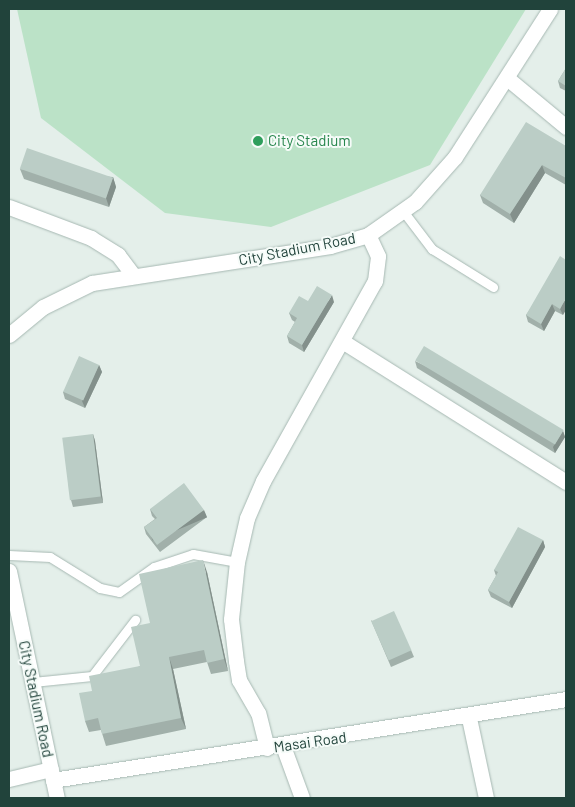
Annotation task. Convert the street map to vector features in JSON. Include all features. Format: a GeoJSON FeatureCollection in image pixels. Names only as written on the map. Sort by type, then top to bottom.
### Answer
{"type":"FeatureCollection","features":[{"type":"Feature","properties":{"kind":"street","name":"City Stadium Road"},"geometry":{"type":"LineString","coordinates":[[9,335],[43,307],[92,283],[330,246],[368,235],[403,211],[455,157],[550,9]]}},
{"type":"Feature","properties":{"kind":"street"},"geometry":{"type":"LineString","coordinates":[[507,78],[566,127]]}},
{"type":"Feature","properties":{"kind":"street"},"geometry":{"type":"LineString","coordinates":[[9,207],[91,238],[118,256],[134,276]]}},
{"type":"Feature","properties":{"kind":"street"},"geometry":{"type":"LineString","coordinates":[[267,748],[258,713],[239,680],[231,618],[237,562],[247,518],[263,481],[342,341],[378,268],[368,235]]}},
{"type":"Feature","properties":{"kind":"street"},"geometry":{"type":"LineString","coordinates":[[342,341],[566,482]]}},
{"type":"Feature","properties":{"kind":"street","name":"City Stadium Road"},"geometry":{"type":"LineString","coordinates":[[9,571],[57,798]]}},
{"type":"Feature","properties":{"kind":"street","name":"Masai Road"},"geometry":{"type":"LineString","coordinates":[[9,779],[283,746],[469,718],[566,699]]}},
{"type":"Feature","properties":{"kind":"street"},"geometry":{"type":"LineString","coordinates":[[469,718],[486,798]]}},
{"type":"Feature","properties":{"kind":"street"},"geometry":{"type":"LineString","coordinates":[[283,746],[302,798]]}},
{"type":"Feature","properties":{"kind":"lane"},"geometry":{"type":"LineString","coordinates":[[403,211],[432,249],[493,287]]}},
{"type":"Feature","properties":{"kind":"lane"},"geometry":{"type":"LineString","coordinates":[[9,555],[50,557],[93,584],[118,592],[154,567],[193,554],[237,562]]}},
{"type":"Feature","properties":{"kind":"lane"},"geometry":{"type":"LineString","coordinates":[[33,682],[92,676],[134,620]]}},
{"type":"Feature","properties":{"kind":"green space","name":"City Stadium"},"geometry":{"type":"Polygon","coordinates":[[[17,9],[526,9],[430,165],[271,227],[165,213],[41,118],[17,9]]]}},
{"type":"Feature","properties":{"kind":"building"},"geometry":{"type":"Polygon","coordinates":[[[566,68],[566,86],[558,81],[566,68]]]}},
{"type":"Feature","properties":{"kind":"building"},"geometry":{"type":"Polygon","coordinates":[[[526,122],[566,146],[566,178],[542,165],[510,214],[480,195],[526,122]]]}},
{"type":"Feature","properties":{"kind":"building"},"geometry":{"type":"Polygon","coordinates":[[[27,148],[113,178],[106,198],[20,169],[27,148]]]}},
{"type":"Feature","properties":{"kind":"building"},"geometry":{"type":"Polygon","coordinates":[[[560,256],[566,260],[566,298],[560,309],[552,304],[541,324],[526,315],[560,256]]]}},
{"type":"Feature","properties":{"kind":"building"},"geometry":{"type":"Polygon","coordinates":[[[317,286],[332,295],[302,345],[287,336],[297,318],[289,313],[299,296],[308,301],[317,286]]]}},
{"type":"Feature","properties":{"kind":"building"},"geometry":{"type":"Polygon","coordinates":[[[424,346],[564,430],[555,445],[415,361],[424,346]]]}},
{"type":"Feature","properties":{"kind":"building"},"geometry":{"type":"Polygon","coordinates":[[[79,356],[99,365],[83,401],[63,392],[79,356]]]}},
{"type":"Feature","properties":{"kind":"building"},"geometry":{"type":"Polygon","coordinates":[[[93,434],[101,497],[70,500],[62,438],[93,434]]]}},
{"type":"Feature","properties":{"kind":"building"},"geometry":{"type":"Polygon","coordinates":[[[184,483],[204,510],[157,545],[144,527],[157,518],[150,509],[184,483]]]}},
{"type":"Feature","properties":{"kind":"building"},"geometry":{"type":"Polygon","coordinates":[[[518,527],[543,540],[509,602],[488,590],[498,572],[494,570],[518,527]]]}},
{"type":"Feature","properties":{"kind":"building"},"geometry":{"type":"Polygon","coordinates":[[[203,560],[224,659],[207,663],[204,650],[169,657],[181,718],[102,734],[98,718],[85,721],[79,693],[92,691],[89,676],[140,666],[131,627],[150,623],[139,574],[203,560]]]}},
{"type":"Feature","properties":{"kind":"building"},"geometry":{"type":"Polygon","coordinates":[[[394,611],[411,650],[389,660],[371,621],[394,611]]]}},
{"type":"Feature","properties":{"kind":"place","name":"City Stadium"},"geometry":{"type":"Point","coordinates":[258,141]}}]}
